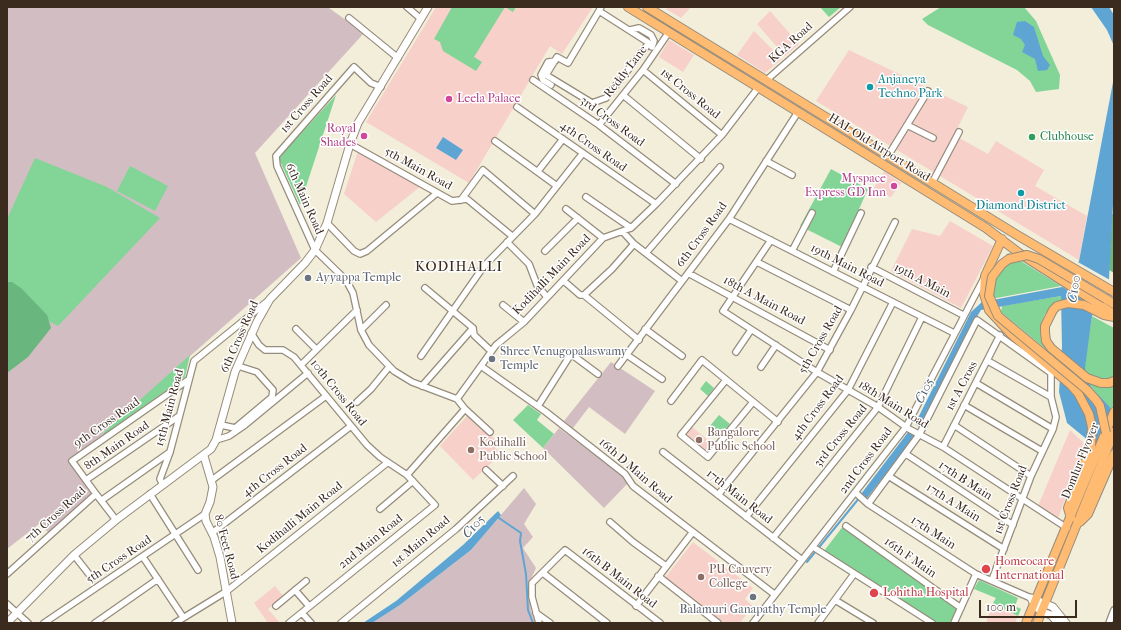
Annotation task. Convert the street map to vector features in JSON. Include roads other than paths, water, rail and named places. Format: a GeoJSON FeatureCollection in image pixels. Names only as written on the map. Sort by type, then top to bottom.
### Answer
{"type":"FeatureCollection","features":[{"type":"Feature","properties":{"kind":"main road","name":"HAL Old Airport Road"},"geometry":{"type":"LineString","coordinates":[[628,7],[1002,239],[1019,253],[1114,315]]}},
{"type":"Feature","properties":{"kind":"main road","name":"HAL Old Airport Road"},"geometry":{"type":"LineString","coordinates":[[647,7],[932,183],[1113,291]]}},
{"type":"Feature","properties":{"kind":"main road"},"geometry":{"type":"LineString","coordinates":[[1002,239],[985,276],[986,301],[989,310],[1010,334],[1078,393],[1084,403],[1092,427],[1091,446],[1068,508],[1075,520],[1046,603],[1037,623]]}},
{"type":"Feature","properties":{"kind":"main road"},"geometry":{"type":"LineString","coordinates":[[1102,306],[1039,259],[1027,255],[1009,259],[1002,264],[992,277],[989,296],[998,316],[1092,395],[1100,406],[1110,432]]}},
{"type":"Feature","properties":{"kind":"main road"},"geometry":{"type":"LineString","coordinates":[[1114,304],[1102,306],[1068,302],[1057,306],[1049,316],[1045,326],[1046,341],[1051,348],[1087,378],[1101,383],[1109,383],[1114,381]]}},
{"type":"Feature","properties":{"kind":"main road","name":"Domlur Flyover"},"geometry":{"type":"LineString","coordinates":[[1075,520],[1110,432],[1114,412]]}},
{"type":"Feature","properties":{"kind":"main road"},"geometry":{"type":"LineString","coordinates":[[1026,623],[1034,600],[1067,528],[1075,520],[1088,514],[1113,455]]}},
{"type":"Feature","properties":{"kind":"street"},"geometry":{"type":"LineString","coordinates":[[408,7],[421,19]]}},
{"type":"Feature","properties":{"kind":"street","name":"6th Cross Road"},"geometry":{"type":"LineString","coordinates":[[7,623],[74,555],[150,494],[204,456],[216,440],[238,366],[251,333],[270,299],[305,264],[315,250],[328,223],[350,144],[358,124],[382,87],[428,7]]}},
{"type":"Feature","properties":{"kind":"street","name":"KGA Road"},"geometry":{"type":"LineString","coordinates":[[767,81],[850,7]]}},
{"type":"Feature","properties":{"kind":"street"},"geometry":{"type":"LineString","coordinates":[[600,9],[630,30],[649,43],[606,98],[592,103],[546,76],[557,57],[568,63],[600,9]]}},
{"type":"Feature","properties":{"kind":"street"},"geometry":{"type":"LineString","coordinates":[[349,18],[398,58]]}},
{"type":"Feature","properties":{"kind":"street"},"geometry":{"type":"LineString","coordinates":[[630,30],[639,28],[651,35],[654,41],[652,47]]}},
{"type":"Feature","properties":{"kind":"street","name":"Reddy Lane"},"geometry":{"type":"LineString","coordinates":[[599,125],[643,70],[669,32]]}},
{"type":"Feature","properties":{"kind":"street"},"geometry":{"type":"LineString","coordinates":[[551,85],[543,80],[541,75],[548,62],[555,61]]}},
{"type":"Feature","properties":{"kind":"street","name":"1st Cross Road"},"geometry":{"type":"LineString","coordinates":[[276,156],[354,67],[371,83],[382,87]]}},
{"type":"Feature","properties":{"kind":"street","name":"1st Cross Road"},"geometry":{"type":"LineString","coordinates":[[643,70],[722,135]]}},
{"type":"Feature","properties":{"kind":"street","name":"3rd Cross Road"},"geometry":{"type":"LineString","coordinates":[[533,80],[599,125],[676,184]]}},
{"type":"Feature","properties":{"kind":"street","name":"Kodihalli Main Road"},"geometry":{"type":"LineString","coordinates":[[457,399],[491,351],[524,322],[603,238],[631,228],[656,204],[701,159],[722,135],[758,88]]}},
{"type":"Feature","properties":{"kind":"street"},"geometry":{"type":"LineString","coordinates":[[888,156],[928,90]]}},
{"type":"Feature","properties":{"kind":"street"},"geometry":{"type":"LineString","coordinates":[[623,95],[701,159]]}},
{"type":"Feature","properties":{"kind":"street","name":"4th Cross Road"},"geometry":{"type":"LineString","coordinates":[[517,107],[656,204]]}},
{"type":"Feature","properties":{"kind":"street","name":"6th Cross Road"},"geometry":{"type":"LineString","coordinates":[[618,366],[729,219],[798,112]]}},
{"type":"Feature","properties":{"kind":"street"},"geometry":{"type":"LineString","coordinates":[[907,125],[933,138]]}},
{"type":"Feature","properties":{"kind":"street"},"geometry":{"type":"LineString","coordinates":[[932,183],[959,132]]}},
{"type":"Feature","properties":{"kind":"street"},"geometry":{"type":"LineString","coordinates":[[538,171],[563,139]]}},
{"type":"Feature","properties":{"kind":"street"},"geometry":{"type":"LineString","coordinates":[[494,141],[557,186]]}},
{"type":"Feature","properties":{"kind":"street","name":"5th Main Road"},"geometry":{"type":"LineString","coordinates":[[350,144],[452,201],[468,199],[512,236]]}},
{"type":"Feature","properties":{"kind":"street"},"geometry":{"type":"LineString","coordinates":[[421,356],[484,266],[534,214],[583,153]]}},
{"type":"Feature","properties":{"kind":"street","name":"6th Main Road"},"geometry":{"type":"LineString","coordinates":[[276,156],[276,166],[315,250]]}},
{"type":"Feature","properties":{"kind":"street"},"geometry":{"type":"LineString","coordinates":[[766,161],[792,175]]}},
{"type":"Feature","properties":{"kind":"street"},"geometry":{"type":"LineString","coordinates":[[646,253],[720,167]]}},
{"type":"Feature","properties":{"kind":"street"},"geometry":{"type":"LineString","coordinates":[[461,200],[483,170],[534,214]]}},
{"type":"Feature","properties":{"kind":"street"},"geometry":{"type":"LineString","coordinates":[[328,223],[354,250],[360,254],[367,251],[437,193]]}},
{"type":"Feature","properties":{"kind":"street"},"geometry":{"type":"LineString","coordinates":[[586,197],[631,228]]}},
{"type":"Feature","properties":{"kind":"street"},"geometry":{"type":"LineString","coordinates":[[566,209],[603,238]]}},
{"type":"Feature","properties":{"kind":"street"},"geometry":{"type":"LineString","coordinates":[[833,272],[861,213]]}},
{"type":"Feature","properties":{"kind":"street"},"geometry":{"type":"LineString","coordinates":[[792,251],[812,214]]}},
{"type":"Feature","properties":{"kind":"street"},"geometry":{"type":"LineString","coordinates":[[545,252],[578,218]]}},
{"type":"Feature","properties":{"kind":"street","name":"19th Main Road"},"geometry":{"type":"LineString","coordinates":[[729,219],[954,333]]}},
{"type":"Feature","properties":{"kind":"street","name":"5th Cross Road"},"geometry":{"type":"LineString","coordinates":[[718,495],[817,372],[851,310],[871,267],[895,222]]}},
{"type":"Feature","properties":{"kind":"street"},"geometry":{"type":"LineString","coordinates":[[623,232],[634,244],[682,281]]}},
{"type":"Feature","properties":{"kind":"street"},"geometry":{"type":"LineString","coordinates":[[733,297],[770,240]]}},
{"type":"Feature","properties":{"kind":"street"},"geometry":{"type":"LineString","coordinates":[[507,242],[529,264],[537,285],[547,297]]}},
{"type":"Feature","properties":{"kind":"street"},"geometry":{"type":"LineString","coordinates":[[584,296],[612,269],[634,244]]}},
{"type":"Feature","properties":{"kind":"street"},"geometry":{"type":"LineString","coordinates":[[315,250],[346,280],[353,293],[361,330],[369,345],[389,367],[412,382],[457,399],[465,409],[490,432]]}},
{"type":"Feature","properties":{"kind":"street"},"geometry":{"type":"LineString","coordinates":[[757,262],[851,310]]}},
{"type":"Feature","properties":{"kind":"street","name":"19th A Main"},"geometry":{"type":"LineString","coordinates":[[871,267],[963,314]]}},
{"type":"Feature","properties":{"kind":"street","name":"18th A Main Road"},"geometry":{"type":"LineString","coordinates":[[688,273],[830,350]]}},
{"type":"Feature","properties":{"kind":"street","name":"2nd Cross Road"},"geometry":{"type":"LineString","coordinates":[[753,623],[774,594],[814,548],[908,428],[963,314],[985,276]]}},
{"type":"Feature","properties":{"kind":"street"},"geometry":{"type":"LineString","coordinates":[[562,282],[565,282],[580,295],[584,296],[638,340]]}},
{"type":"Feature","properties":{"kind":"street"},"geometry":{"type":"LineString","coordinates":[[425,288],[473,328],[474,335],[491,351]]}},
{"type":"Feature","properties":{"kind":"street","name":"18th Main Road"},"geometry":{"type":"LineString","coordinates":[[733,297],[723,312],[817,372],[878,407],[908,428],[943,447],[1067,528]]}},
{"type":"Feature","properties":{"kind":"street","name":"15th Main Road"},"geometry":{"type":"LineString","coordinates":[[163,485],[160,479],[170,452],[194,361],[270,299]]}},
{"type":"Feature","properties":{"kind":"street","name":"4th Cross Road"},"geometry":{"type":"LineString","coordinates":[[746,517],[848,390],[893,302]]}},
{"type":"Feature","properties":{"kind":"street"},"geometry":{"type":"LineString","coordinates":[[361,330],[386,305]]}},
{"type":"Feature","properties":{"kind":"street"},"geometry":{"type":"LineString","coordinates":[[503,305],[524,322]]}},
{"type":"Feature","properties":{"kind":"street"},"geometry":{"type":"LineString","coordinates":[[302,364],[357,310]]}},
{"type":"Feature","properties":{"kind":"street","name":"3rd Cross Road"},"geometry":{"type":"LineString","coordinates":[[773,538],[878,407],[922,317]]}},
{"type":"Feature","properties":{"kind":"street"},"geometry":{"type":"LineString","coordinates":[[857,494],[867,503],[906,454],[918,434],[976,320],[1000,335],[1051,373],[1051,397],[1056,417],[1053,429],[976,383]]}},
{"type":"Feature","properties":{"kind":"street"},"geometry":{"type":"LineString","coordinates":[[422,386],[473,328]]}},
{"type":"Feature","properties":{"kind":"street"},"geometry":{"type":"LineString","coordinates":[[296,329],[316,349]]}},
{"type":"Feature","properties":{"kind":"street"},"geometry":{"type":"LineString","coordinates":[[645,329],[682,356]]}},
{"type":"Feature","properties":{"kind":"street"},"geometry":{"type":"LineString","coordinates":[[736,352],[751,330]]}},
{"type":"Feature","properties":{"kind":"street","name":"10th Cross Road"},"geometry":{"type":"LineString","coordinates":[[251,333],[259,345],[266,350],[286,351],[302,364],[366,445],[387,462],[407,475]]}},
{"type":"Feature","properties":{"kind":"street","name":"1st A Cross"},"geometry":{"type":"LineString","coordinates":[[943,447],[1000,335]]}},
{"type":"Feature","properties":{"kind":"street"},"geometry":{"type":"LineString","coordinates":[[761,367],[776,345]]}},
{"type":"Feature","properties":{"kind":"street"},"geometry":{"type":"LineString","coordinates":[[538,406],[571,354],[598,374]]}},
{"type":"Feature","properties":{"kind":"street"},"geometry":{"type":"LineString","coordinates":[[627,355],[662,379]]}},
{"type":"Feature","properties":{"kind":"street"},"geometry":{"type":"LineString","coordinates":[[671,401],[702,360],[778,422]]}},
{"type":"Feature","properties":{"kind":"street"},"geometry":{"type":"LineString","coordinates":[[988,361],[1051,397]]}},
{"type":"Feature","properties":{"kind":"street"},"geometry":{"type":"LineString","coordinates":[[221,425],[235,428],[272,397],[273,390],[257,372],[238,366]]}},
{"type":"Feature","properties":{"kind":"street","name":"16th D Main Road"},"geometry":{"type":"LineString","coordinates":[[481,366],[538,406],[625,474],[633,486],[692,533],[774,594]]}},
{"type":"Feature","properties":{"kind":"street"},"geometry":{"type":"LineString","coordinates":[[357,402],[371,389],[389,367]]}},
{"type":"Feature","properties":{"kind":"street"},"geometry":{"type":"LineString","coordinates":[[216,440],[229,436],[245,425],[308,372]]}},
{"type":"Feature","properties":{"kind":"street","name":"9th Cross Road"},"geometry":{"type":"LineString","coordinates":[[96,494],[72,461],[188,380]]}},
{"type":"Feature","properties":{"kind":"street"},"geometry":{"type":"LineString","coordinates":[[726,380],[681,435],[708,457],[753,402]]}},
{"type":"Feature","properties":{"kind":"street"},"geometry":{"type":"LineString","coordinates":[[212,480],[326,396]]}},
{"type":"Feature","properties":{"kind":"street"},"geometry":{"type":"LineString","coordinates":[[964,405],[1042,451]]}},
{"type":"Feature","properties":{"kind":"street"},"geometry":{"type":"LineString","coordinates":[[407,475],[465,409]]}},
{"type":"Feature","properties":{"kind":"street","name":"8th Main Road"},"geometry":{"type":"LineString","coordinates":[[86,480],[179,416]]}},
{"type":"Feature","properties":{"kind":"street"},"geometry":{"type":"LineString","coordinates":[[954,425],[1031,476]]}},
{"type":"Feature","properties":{"kind":"street","name":"4th Cross Road"},"geometry":{"type":"LineString","coordinates":[[212,533],[351,426]]}},
{"type":"Feature","properties":{"kind":"street","name":"1st Cross Road"},"geometry":{"type":"LineString","coordinates":[[992,580],[1031,476],[1053,429]]}},
{"type":"Feature","properties":{"kind":"street","name":"7th Cross Road"},"geometry":{"type":"LineString","coordinates":[[102,500],[170,452]]}},
{"type":"Feature","properties":{"kind":"street","name":"17th Main Road"},"geometry":{"type":"LineString","coordinates":[[663,452],[802,560]]}},
{"type":"Feature","properties":{"kind":"street","name":"17th B Main"},"geometry":{"type":"LineString","coordinates":[[906,454],[1013,525]]}},
{"type":"Feature","properties":{"kind":"street","name":"80 Feet Road"},"geometry":{"type":"LineString","coordinates":[[204,456],[212,480],[212,497],[205,514],[206,521],[212,533],[220,557],[232,623]]}},
{"type":"Feature","properties":{"kind":"street","name":"Kodihalli Main Road"},"geometry":{"type":"LineString","coordinates":[[175,623],[184,616],[227,592],[387,462]]}},
{"type":"Feature","properties":{"kind":"street"},"geometry":{"type":"LineString","coordinates":[[486,470],[503,486]]}},
{"type":"Feature","properties":{"kind":"street","name":"2nd Main Road"},"geometry":{"type":"LineString","coordinates":[[289,623],[435,505],[407,475]]}},
{"type":"Feature","properties":{"kind":"street","name":"1st Main Road"},"geometry":{"type":"LineString","coordinates":[[341,623],[456,528],[513,476]]}},
{"type":"Feature","properties":{"kind":"street","name":"17th A Main"},"geometry":{"type":"LineString","coordinates":[[890,476],[1004,549]]}},
{"type":"Feature","properties":{"kind":"street"},"geometry":{"type":"LineString","coordinates":[[380,509],[412,481]]}},
{"type":"Feature","properties":{"kind":"street","name":"7th Cross Road"},"geometry":{"type":"LineString","coordinates":[[7,574],[96,494],[116,520]]}},
{"type":"Feature","properties":{"kind":"street"},"geometry":{"type":"LineString","coordinates":[[150,494],[198,570]]}},
{"type":"Feature","properties":{"kind":"street","name":"17th Main"},"geometry":{"type":"LineString","coordinates":[[867,503],[976,574],[992,580]]}},
{"type":"Feature","properties":{"kind":"street","name":"5th Cross Road"},"geometry":{"type":"LineString","coordinates":[[44,623],[205,514]]}},
{"type":"Feature","properties":{"kind":"street"},"geometry":{"type":"LineString","coordinates":[[610,522],[633,542],[666,566]]}},
{"type":"Feature","properties":{"kind":"street","name":"16th F Main"},"geometry":{"type":"LineString","coordinates":[[846,526],[961,608]]}},
{"type":"Feature","properties":{"kind":"street"},"geometry":{"type":"LineString","coordinates":[[636,606],[692,533]]}},
{"type":"Feature","properties":{"kind":"street"},"geometry":{"type":"LineString","coordinates":[[814,548],[932,623]]}},
{"type":"Feature","properties":{"kind":"street","name":"16th B Main Road"},"geometry":{"type":"LineString","coordinates":[[543,573],[565,550],[660,623]]}},
{"type":"Feature","properties":{"kind":"street"},"geometry":{"type":"LineString","coordinates":[[74,555],[92,578]]}},
{"type":"Feature","properties":{"kind":"street"},"geometry":{"type":"LineString","coordinates":[[143,557],[184,616]]}},
{"type":"Feature","properties":{"kind":"street"},"geometry":{"type":"LineString","coordinates":[[539,623],[532,597],[532,583],[543,573],[607,623]]}},
{"type":"Feature","properties":{"kind":"street"},"geometry":{"type":"LineString","coordinates":[[818,623],[854,574]]}},
{"type":"Feature","properties":{"kind":"street"},"geometry":{"type":"LineString","coordinates":[[954,623],[976,574]]}},
{"type":"Feature","properties":{"kind":"street"},"geometry":{"type":"LineString","coordinates":[[658,576],[718,623]]}},
{"type":"Feature","properties":{"kind":"street"},"geometry":{"type":"LineString","coordinates":[[95,623],[158,579]]}},
{"type":"Feature","properties":{"kind":"street"},"geometry":{"type":"LineString","coordinates":[[992,580],[1034,600],[1053,606],[1066,623]]}},
{"type":"Feature","properties":{"kind":"street"},"geometry":{"type":"LineString","coordinates":[[276,606],[306,581]]}},
{"type":"Feature","properties":{"kind":"street"},"geometry":{"type":"LineString","coordinates":[[296,590],[309,606]]}},
{"type":"Feature","properties":{"kind":"street"},"geometry":{"type":"LineString","coordinates":[[835,600],[873,623]]}},
{"type":"Feature","properties":{"kind":"street"},"geometry":{"type":"LineString","coordinates":[[1034,600],[1042,612],[1051,615],[1058,623]]}},
{"type":"Feature","properties":{"kind":"street"},"geometry":{"type":"LineString","coordinates":[[7,604],[18,612],[28,623]]}},
{"type":"Feature","properties":{"kind":"street"},"geometry":{"type":"LineString","coordinates":[[1109,623],[1114,611]]}},
{"type":"Feature","properties":{"kind":"street"},"geometry":{"type":"LineString","coordinates":[[535,612],[550,623]]}},
{"type":"Feature","properties":{"kind":"street"},"geometry":{"type":"LineString","coordinates":[[302,613],[311,623]]}},
{"type":"Feature","properties":{"kind":"water"},"geometry":{"type":"Polygon","coordinates":[[[1091,7],[1109,7],[1114,15],[1114,46],[1107,30],[1091,7]]]}},
{"type":"Feature","properties":{"kind":"water"},"geometry":{"type":"Polygon","coordinates":[[[1025,21],[1034,27],[1043,56],[1050,65],[1047,70],[1038,71],[1035,59],[1022,52],[1025,45],[1021,39],[1013,35],[1017,22],[1025,21]]]}},
{"type":"Feature","properties":{"kind":"water","name":"C100"},"geometry":{"type":"Polygon","coordinates":[[[1114,77],[1114,187],[1109,279],[1092,316],[1085,368],[1091,387],[1110,407],[1110,422],[1114,424],[1114,454],[1089,441],[1067,423],[1059,392],[1062,347],[1061,296],[981,310],[964,338],[921,428],[915,424],[971,312],[982,302],[1062,287],[1079,261],[1114,77]]]}},
{"type":"Feature","properties":{"kind":"water"},"geometry":{"type":"Polygon","coordinates":[[[443,137],[463,150],[456,160],[436,148],[443,137]]]}},
{"type":"Feature","properties":{"kind":"water"},"geometry":{"type":"Polygon","coordinates":[[[909,431],[915,436],[867,498],[861,494],[909,431]]]}},
{"type":"Feature","properties":{"kind":"water"},"geometry":{"type":"Polygon","coordinates":[[[498,511],[501,515],[471,550],[400,605],[372,623],[363,623],[396,601],[463,545],[498,511]]]}},
{"type":"Feature","properties":{"kind":"waterway","name":"C105"},"geometry":{"type":"LineString","coordinates":[[807,562],[860,497]]}},
{"type":"Feature","properties":{"kind":"waterway","name":"C105"},"geometry":{"type":"LineString","coordinates":[[496,516],[521,533],[520,541],[526,574],[528,610],[533,623]]}},
{"type":"Feature","properties":{"kind":"place","name":"Anjaneya Techno Park"},"geometry":{"type":"Point","coordinates":[870,87]}},
{"type":"Feature","properties":{"kind":"place","name":"Leela Palace"},"geometry":{"type":"Point","coordinates":[449,99]}},
{"type":"Feature","properties":{"kind":"place","name":"Royal Shades"},"geometry":{"type":"Point","coordinates":[364,136]}},
{"type":"Feature","properties":{"kind":"place","name":"Clubhouse"},"geometry":{"type":"Point","coordinates":[1032,137]}},
{"type":"Feature","properties":{"kind":"place","name":"Myspace Express GD Inn"},"geometry":{"type":"Point","coordinates":[894,186]}},
{"type":"Feature","properties":{"kind":"place","name":"Diamond District"},"geometry":{"type":"Point","coordinates":[1021,193]}},
{"type":"Feature","properties":{"kind":"place","name":"Ayyappa Temple"},"geometry":{"type":"Point","coordinates":[308,278]}},
{"type":"Feature","properties":{"kind":"place","name":"Shree Venugopalaswamy Temple"},"geometry":{"type":"Point","coordinates":[492,359]}},
{"type":"Feature","properties":{"kind":"place","name":"Bangalore Public School"},"geometry":{"type":"Point","coordinates":[699,440]}},
{"type":"Feature","properties":{"kind":"place","name":"Kodihalli Public School"},"geometry":{"type":"Point","coordinates":[471,450]}},
{"type":"Feature","properties":{"kind":"place","name":"Homeocare International"},"geometry":{"type":"Point","coordinates":[986,569]}},
{"type":"Feature","properties":{"kind":"place","name":"PU Cauvery College"},"geometry":{"type":"Point","coordinates":[701,577]}},
{"type":"Feature","properties":{"kind":"place","name":"Lohitha Hospital"},"geometry":{"type":"Point","coordinates":[874,593]}},
{"type":"Feature","properties":{"kind":"place","name":"Balamuri Ganapathy Temple"},"geometry":{"type":"Point","coordinates":[753,597]}},
{"type":"Feature","properties":{"kind":"district","name":"KODIHALLI"},"geometry":{"type":"Point","coordinates":[459,268]}}]}
